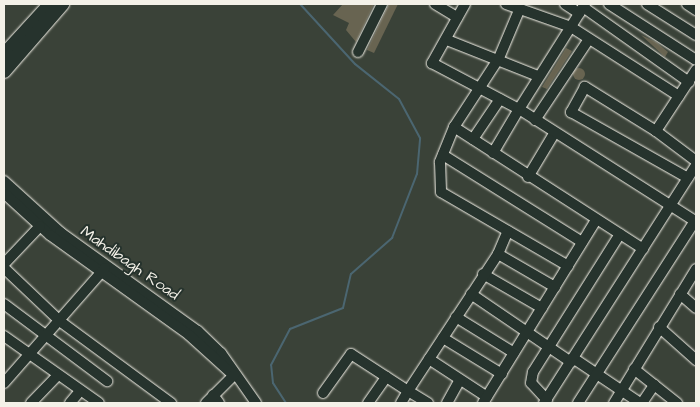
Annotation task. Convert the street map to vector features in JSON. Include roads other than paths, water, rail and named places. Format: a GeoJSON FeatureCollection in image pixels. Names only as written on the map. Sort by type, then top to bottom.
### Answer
{"type":"FeatureCollection","features":[{"type":"Feature","properties":{"kind":"highway"},"geometry":{"type":"LineString","coordinates":[[4,55],[51,4]]}},
{"type":"Feature","properties":{"kind":"highway"},"geometry":{"type":"LineString","coordinates":[[4,71],[62,4]]}},
{"type":"Feature","properties":{"kind":"street"},"geometry":{"type":"LineString","coordinates":[[358,52],[382,4]]}},
{"type":"Feature","properties":{"kind":"street"},"geometry":{"type":"LineString","coordinates":[[436,4],[457,17]]}},
{"type":"Feature","properties":{"kind":"street"},"geometry":{"type":"LineString","coordinates":[[465,4],[447,40],[432,63],[519,109],[670,207],[695,219],[600,375],[578,403]]}},
{"type":"Feature","properties":{"kind":"street"},"geometry":{"type":"LineString","coordinates":[[506,4],[571,27],[679,96]]}},
{"type":"Feature","properties":{"kind":"street"},"geometry":{"type":"LineString","coordinates":[[565,4],[582,8],[689,82]]}},
{"type":"Feature","properties":{"kind":"street"},"geometry":{"type":"LineString","coordinates":[[609,4],[696,60]]}},
{"type":"Feature","properties":{"kind":"street"},"geometry":{"type":"LineString","coordinates":[[647,4],[696,36]]}},
{"type":"Feature","properties":{"kind":"street"},"geometry":{"type":"LineString","coordinates":[[687,4],[696,10]]}},
{"type":"Feature","properties":{"kind":"street"},"geometry":{"type":"LineString","coordinates":[[520,8],[499,58],[476,87],[454,127],[443,155],[441,192],[568,266]]}},
{"type":"Feature","properties":{"kind":"street"},"geometry":{"type":"LineString","coordinates":[[493,153],[538,76],[582,8]]}},
{"type":"Feature","properties":{"kind":"street"},"geometry":{"type":"LineString","coordinates":[[535,120],[589,39]]}},
{"type":"Feature","properties":{"kind":"street"},"geometry":{"type":"LineString","coordinates":[[447,40],[499,58],[538,76]]}},
{"type":"Feature","properties":{"kind":"street"},"geometry":{"type":"LineString","coordinates":[[656,131],[696,70]]}},
{"type":"Feature","properties":{"kind":"street"},"geometry":{"type":"LineString","coordinates":[[620,234],[548,346],[531,379],[546,401],[670,207],[688,178],[696,163],[656,131],[585,87],[571,112],[688,178]]}},
{"type":"Feature","properties":{"kind":"street"},"geometry":{"type":"LineString","coordinates":[[473,139],[500,99]]}},
{"type":"Feature","properties":{"kind":"street"},"geometry":{"type":"LineString","coordinates":[[454,127],[528,177],[643,248]]}},
{"type":"Feature","properties":{"kind":"street"},"geometry":{"type":"LineString","coordinates":[[528,177],[555,132]]}},
{"type":"Feature","properties":{"kind":"street"},"geometry":{"type":"LineString","coordinates":[[443,155],[582,242]]}},
{"type":"Feature","properties":{"kind":"street","name":"Mahdibagh Road"},"geometry":{"type":"LineString","coordinates":[[4,180],[46,220],[104,269]]}},
{"type":"Feature","properties":{"kind":"street","name":"Mahdibagh Road"},"geometry":{"type":"LineString","coordinates":[[4,193],[40,226],[198,330],[221,353],[234,375],[256,403]]}},
{"type":"Feature","properties":{"kind":"street"},"geometry":{"type":"LineString","coordinates":[[429,359],[485,400],[596,220]]}},
{"type":"Feature","properties":{"kind":"street"},"geometry":{"type":"LineString","coordinates":[[4,264],[40,226]]}},
{"type":"Feature","properties":{"kind":"street"},"geometry":{"type":"LineString","coordinates":[[401,403],[483,274],[498,254],[508,231]]}},
{"type":"Feature","properties":{"kind":"street"},"geometry":{"type":"LineString","coordinates":[[498,254],[555,287]]}},
{"type":"Feature","properties":{"kind":"street"},"geometry":{"type":"LineString","coordinates":[[4,268],[61,322],[171,403]]}},
{"type":"Feature","properties":{"kind":"street"},"geometry":{"type":"LineString","coordinates":[[4,383],[61,322],[104,269]]}},
{"type":"Feature","properties":{"kind":"street"},"geometry":{"type":"LineString","coordinates":[[614,403],[696,269]]}},
{"type":"Feature","properties":{"kind":"street"},"geometry":{"type":"LineString","coordinates":[[483,274],[542,308]]}},
{"type":"Feature","properties":{"kind":"street"},"geometry":{"type":"LineString","coordinates":[[470,294],[548,346],[623,389],[641,403],[654,385]]}},
{"type":"Feature","properties":{"kind":"street"},"geometry":{"type":"LineString","coordinates":[[680,294],[696,308]]}},
{"type":"Feature","properties":{"kind":"street"},"geometry":{"type":"LineString","coordinates":[[4,304],[46,339],[107,381]]}},
{"type":"Feature","properties":{"kind":"street"},"geometry":{"type":"LineString","coordinates":[[456,317],[514,353]]}},
{"type":"Feature","properties":{"kind":"street"},"geometry":{"type":"LineString","coordinates":[[660,327],[696,360]]}},
{"type":"Feature","properties":{"kind":"street"},"geometry":{"type":"LineString","coordinates":[[443,338],[502,374]]}},
{"type":"Feature","properties":{"kind":"street"},"geometry":{"type":"LineString","coordinates":[[5,340],[99,403]]}},
{"type":"Feature","properties":{"kind":"street"},"geometry":{"type":"LineString","coordinates":[[323,393],[351,354],[428,403]]}},
{"type":"Feature","properties":{"kind":"street"},"geometry":{"type":"LineString","coordinates":[[634,369],[676,403]]}},
{"type":"Feature","properties":{"kind":"street"},"geometry":{"type":"LineString","coordinates":[[206,403],[216,399],[234,375]]}},
{"type":"Feature","properties":{"kind":"street"},"geometry":{"type":"LineString","coordinates":[[32,403],[57,376]]}},
{"type":"Feature","properties":{"kind":"street"},"geometry":{"type":"LineString","coordinates":[[368,403],[386,377]]}},
{"type":"Feature","properties":{"kind":"street"},"geometry":{"type":"LineString","coordinates":[[447,403],[460,380]]}},
{"type":"Feature","properties":{"kind":"street"},"geometry":{"type":"LineString","coordinates":[[70,403],[80,391]]}},
{"type":"Feature","properties":{"kind":"waterway"},"geometry":{"type":"LineString","coordinates":[[286,403],[273,383],[271,365],[290,329],[343,308],[351,274],[392,238],[417,174],[420,138],[399,99],[355,64],[300,4]]}}]}
